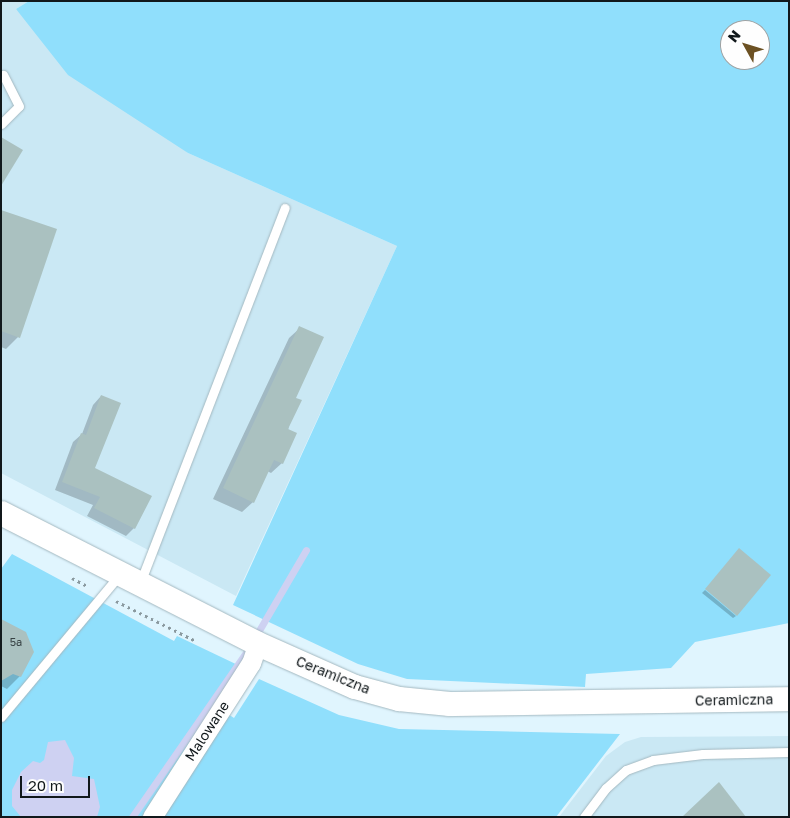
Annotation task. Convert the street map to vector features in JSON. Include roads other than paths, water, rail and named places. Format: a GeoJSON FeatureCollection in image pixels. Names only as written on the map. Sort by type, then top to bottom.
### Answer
{"type":"FeatureCollection","features":[{"type":"Feature","properties":{"kind":"street","name":"Ceramiczna"},"geometry":{"type":"LineString","coordinates":[[1,513],[253,641],[355,687],[398,699],[442,703],[789,699]]}},
{"type":"Feature","properties":{"kind":"street","name":"Malowane"},"geometry":{"type":"LineString","coordinates":[[152,817],[251,663],[253,641]]}},
{"type":"Feature","properties":{"kind":"lane"},"geometry":{"type":"LineString","coordinates":[[1,124],[19,106],[3,76]]}},
{"type":"Feature","properties":{"kind":"lane"},"geometry":{"type":"LineString","coordinates":[[1,717],[130,578],[285,208]]}},
{"type":"Feature","properties":{"kind":"lane"},"geometry":{"type":"LineString","coordinates":[[584,817],[606,788],[626,770],[653,760],[703,754],[789,752]]}},
{"type":"Feature","properties":{"kind":"waterway"},"geometry":{"type":"LineString","coordinates":[[254,639],[306,550]]}},
{"type":"Feature","properties":{"kind":"waterway"},"geometry":{"type":"LineString","coordinates":[[132,817],[247,651]]}}]}
